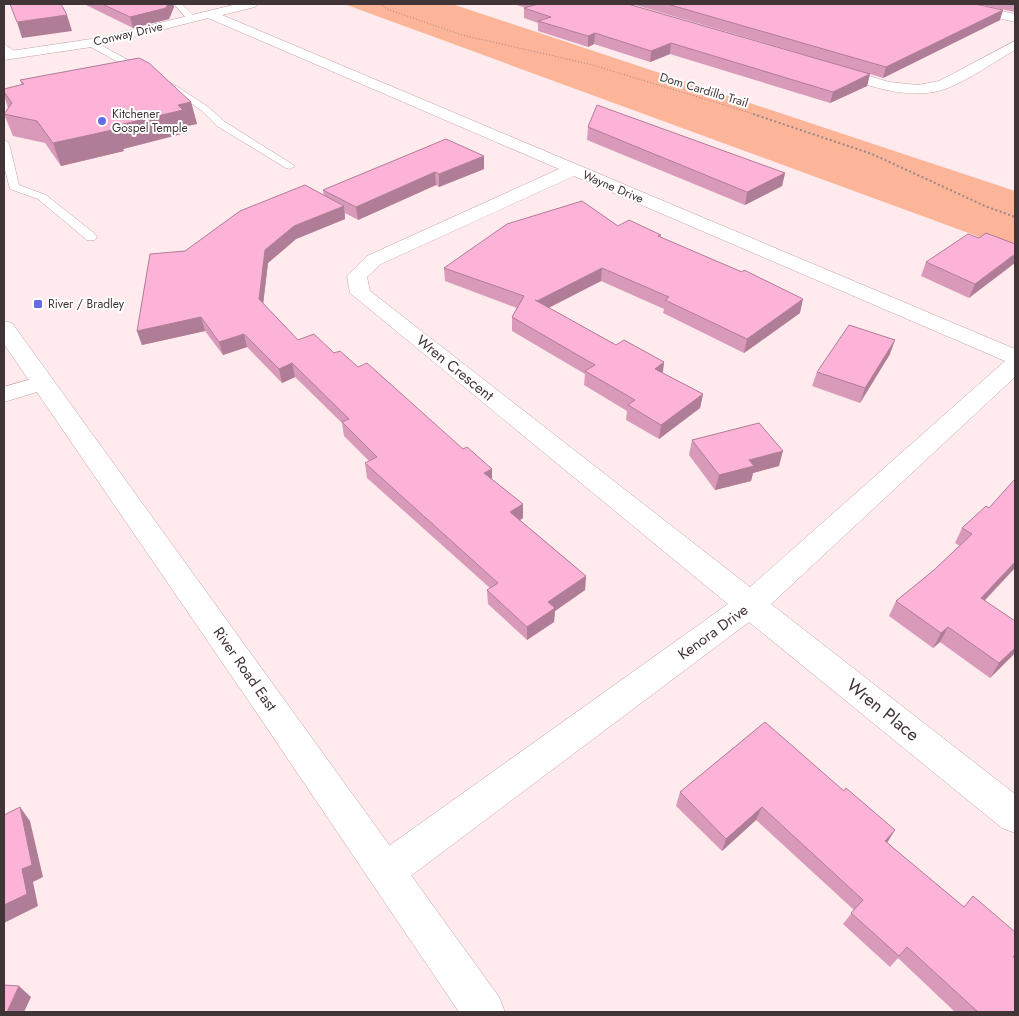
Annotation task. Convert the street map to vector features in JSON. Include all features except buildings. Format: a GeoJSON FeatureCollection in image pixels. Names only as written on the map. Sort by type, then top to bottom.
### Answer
{"type":"FeatureCollection","features":[{"type":"Feature","properties":{"kind":"street","name":"Conway Drive"},"geometry":{"type":"LineString","coordinates":[[7,52],[90,43],[251,4]]}},
{"type":"Feature","properties":{"kind":"street"},"geometry":{"type":"LineString","coordinates":[[954,4],[1015,18]]}},
{"type":"Feature","properties":{"kind":"street","name":"Wayne Drive"},"geometry":{"type":"LineString","coordinates":[[211,14],[572,170],[1015,357]]}},
{"type":"Feature","properties":{"kind":"street"},"geometry":{"type":"LineString","coordinates":[[817,64],[888,86],[918,89],[943,85],[1015,44]]}},
{"type":"Feature","properties":{"kind":"street","name":"Wren Crescent"},"geometry":{"type":"LineString","coordinates":[[572,170],[374,260],[357,276],[360,293],[750,605]]}},
{"type":"Feature","properties":{"kind":"street","name":"River Road East"},"geometry":{"type":"LineString","coordinates":[[4,328],[484,1012]]}},
{"type":"Feature","properties":{"kind":"street","name":"Kenora Drive"},"geometry":{"type":"LineString","coordinates":[[386,871],[750,605],[1015,365]]}},
{"type":"Feature","properties":{"kind":"street"},"geometry":{"type":"LineString","coordinates":[[4,395],[42,382]]}},
{"type":"Feature","properties":{"kind":"street","name":"Wren Place"},"geometry":{"type":"LineString","coordinates":[[750,605],[1015,816]]}},
{"type":"Feature","properties":{"kind":"lane"},"geometry":{"type":"LineString","coordinates":[[178,4],[192,19]]}},
{"type":"Feature","properties":{"kind":"lane"},"geometry":{"type":"LineString","coordinates":[[90,43],[173,88],[204,108],[221,124],[290,166]]}},
{"type":"Feature","properties":{"kind":"lane"},"geometry":{"type":"LineString","coordinates":[[4,143],[14,187],[42,197],[91,237]]}},
{"type":"Feature","properties":{"kind":"path","name":"Dom Cardillo Trail"},"geometry":{"type":"LineString","coordinates":[[380,4],[387,9],[462,35],[589,64],[801,129],[872,154],[985,206],[1015,217]]}},
{"type":"Feature","properties":{"kind":"shaded area"},"geometry":{"type":"Polygon","coordinates":[[[344,4],[452,4],[1015,191],[1015,250],[344,4]]]}},
{"type":"Feature","properties":{"kind":"place","name":"Kitchener Gospel Temple"},"geometry":{"type":"Point","coordinates":[102,121]}},
{"type":"Feature","properties":{"kind":"place","name":"River / Bradley"},"geometry":{"type":"Point","coordinates":[38,304]}}]}
